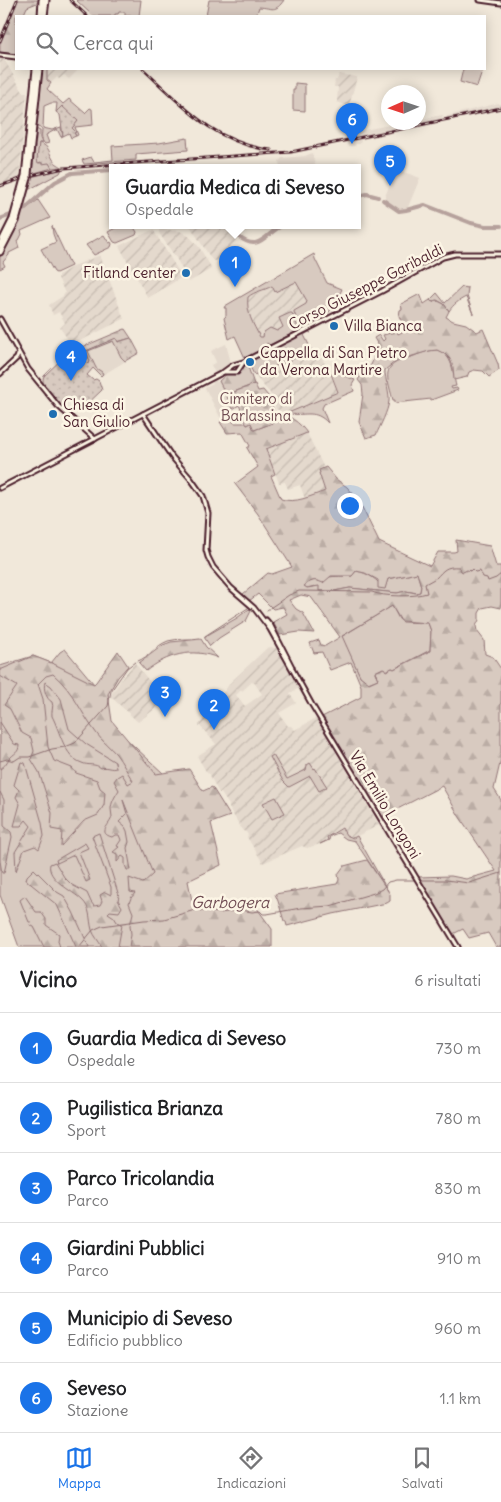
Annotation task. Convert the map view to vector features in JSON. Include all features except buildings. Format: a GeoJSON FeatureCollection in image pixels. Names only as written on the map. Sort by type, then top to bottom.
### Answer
{"type":"FeatureCollection","features":[{"type":"Feature","properties":{"kind":"highway"},"geometry":{"type":"LineString","coordinates":[[43,15],[44,0]]}},
{"type":"Feature","properties":{"kind":"highway"},"geometry":{"type":"LineString","coordinates":[[0,252],[12,230],[26,177],[37,70]]}},
{"type":"Feature","properties":{"kind":"highway"},"geometry":{"type":"LineString","coordinates":[[0,245],[17,213]]}},
{"type":"Feature","properties":{"kind":"street"},"geometry":{"type":"LineString","coordinates":[[482,0],[501,3]]}},
{"type":"Feature","properties":{"kind":"street"},"geometry":{"type":"LineString","coordinates":[[0,55],[15,56]]}},
{"type":"Feature","properties":{"kind":"street","name":"Corso Giuseppe Garibaldi"},"geometry":{"type":"LineString","coordinates":[[236,364],[245,362],[443,257],[454,254],[501,254]]}},
{"type":"Feature","properties":{"kind":"street"},"geometry":{"type":"LineString","coordinates":[[0,319],[18,353],[19,359],[58,406],[95,439]]}},
{"type":"Feature","properties":{"kind":"street"},"geometry":{"type":"LineString","coordinates":[[0,374],[19,359]]}},
{"type":"Feature","properties":{"kind":"street"},"geometry":{"type":"LineString","coordinates":[[222,373],[237,372],[245,362]]}},
{"type":"Feature","properties":{"kind":"street"},"geometry":{"type":"LineString","coordinates":[[0,488],[222,373],[231,366],[236,364],[239,369]]}},
{"type":"Feature","properties":{"kind":"street"},"geometry":{"type":"LineString","coordinates":[[231,366],[232,372]]}},
{"type":"Feature","properties":{"kind":"street","name":"Via Emilio Longoni"},"geometry":{"type":"LineString","coordinates":[[143,414],[172,457],[203,496],[208,513],[206,546],[211,564],[231,588],[251,604],[271,626],[289,659],[294,674]]}},
{"type":"Feature","properties":{"kind":"street","name":"Via Emilio Longoni"},"geometry":{"type":"LineString","coordinates":[[264,618],[317,715],[458,947]]}},
{"type":"Feature","properties":{"kind":"street","name":"Via Emilio Longoni"},"geometry":{"type":"LineString","coordinates":[[271,626],[286,658],[289,659]]}},
{"type":"Feature","properties":{"kind":"shaded area"},"geometry":{"type":"Polygon","coordinates":[[[0,58],[4,59],[23,92],[27,92],[19,178],[0,185],[0,58]]]}},
{"type":"Feature","properties":{"kind":"shaded area"},"geometry":{"type":"Polygon","coordinates":[[[47,70],[78,70],[69,79],[64,75],[59,79],[57,77],[51,83],[47,80],[47,70]]]}},
{"type":"Feature","properties":{"kind":"shaded area"},"geometry":{"type":"Polygon","coordinates":[[[339,74],[357,77],[349,106],[337,102],[338,87],[334,87],[335,80],[337,80],[339,74]]]}},
{"type":"Feature","properties":{"kind":"shaded area"},"geometry":{"type":"Polygon","coordinates":[[[501,104],[501,110],[446,121],[447,116],[501,104]]]}},
{"type":"Feature","properties":{"kind":"shaded area"},"geometry":{"type":"Polygon","coordinates":[[[443,115],[440,122],[426,125],[426,118],[443,115]]]}},
{"type":"Feature","properties":{"kind":"shaded area"},"geometry":{"type":"Polygon","coordinates":[[[381,127],[381,130],[405,130],[361,140],[360,144],[355,146],[347,145],[345,134],[381,127]]]}},
{"type":"Feature","properties":{"kind":"shaded area"},"geometry":{"type":"Polygon","coordinates":[[[312,153],[315,164],[279,164],[279,161],[282,158],[305,156],[312,153]]]}},
{"type":"Feature","properties":{"kind":"shaded area"},"geometry":{"type":"Polygon","coordinates":[[[396,169],[420,178],[408,207],[404,209],[396,208],[384,199],[396,169]]]}},
{"type":"Feature","properties":{"kind":"shaded area"},"geometry":{"type":"Polygon","coordinates":[[[161,229],[180,231],[190,237],[199,247],[211,269],[189,282],[159,233],[161,229]]]}},
{"type":"Feature","properties":{"kind":"shaded area"},"geometry":{"type":"Polygon","coordinates":[[[192,229],[228,229],[238,238],[219,260],[212,260],[192,229]]]}},
{"type":"Feature","properties":{"kind":"shaded area"},"geometry":{"type":"Polygon","coordinates":[[[152,230],[182,277],[148,298],[119,246],[152,230]]]}},
{"type":"Feature","properties":{"kind":"shaded area"},"geometry":{"type":"Polygon","coordinates":[[[314,254],[327,283],[342,289],[306,327],[303,325],[298,327],[299,330],[270,345],[267,343],[265,348],[245,358],[226,317],[225,306],[314,254]]]}},
{"type":"Feature","properties":{"kind":"shaded area"},"geometry":{"type":"Polygon","coordinates":[[[100,255],[124,319],[72,345],[60,328],[65,323],[59,312],[53,315],[49,305],[65,293],[58,275],[100,255]]]}},
{"type":"Feature","properties":{"kind":"shaded area"},"geometry":{"type":"Polygon","coordinates":[[[116,338],[128,340],[131,338],[139,353],[101,376],[89,364],[86,351],[116,338]]]}},
{"type":"Feature","properties":{"kind":"shaded area"},"geometry":{"type":"Polygon","coordinates":[[[226,344],[231,363],[215,373],[211,365],[216,362],[211,351],[226,344]]]}},
{"type":"Feature","properties":{"kind":"shaded area"},"geometry":{"type":"Polygon","coordinates":[[[318,349],[338,392],[288,413],[276,409],[270,393],[254,375],[318,349]]]}},
{"type":"Feature","properties":{"kind":"shaded area"},"geometry":{"type":"Polygon","coordinates":[[[215,379],[217,382],[219,381],[233,409],[230,410],[229,415],[220,417],[205,388],[213,384],[212,381],[215,379]]]}},
{"type":"Feature","properties":{"kind":"shaded area"},"geometry":{"type":"Polygon","coordinates":[[[307,433],[324,468],[319,470],[325,491],[305,499],[300,485],[288,489],[285,482],[279,483],[266,449],[307,433]]]}},
{"type":"Feature","properties":{"kind":"shaded area"},"geometry":{"type":"Polygon","coordinates":[[[267,648],[279,649],[299,688],[290,693],[296,703],[279,713],[288,726],[295,730],[316,718],[379,825],[353,838],[346,835],[342,828],[327,837],[329,840],[320,844],[307,848],[302,846],[263,863],[247,837],[248,835],[243,831],[229,805],[221,793],[219,793],[210,774],[207,773],[197,756],[216,744],[199,725],[231,682],[267,648]],[[253,681],[236,695],[245,706],[262,694],[253,681]]]}},
{"type":"Feature","properties":{"kind":"shaded area"},"geometry":{"type":"Polygon","coordinates":[[[135,663],[165,701],[138,722],[110,696],[135,663]]]}},
{"type":"Feature","properties":{"kind":"green space"},"geometry":{"type":"Polygon","coordinates":[[[18,0],[39,0],[37,3],[27,7],[23,15],[15,15],[15,54],[0,53],[0,44],[18,0]]]}},
{"type":"Feature","properties":{"kind":"green space"},"geometry":{"type":"Polygon","coordinates":[[[76,0],[141,0],[139,15],[125,15],[125,12],[119,12],[115,15],[92,15],[76,0]]]}},
{"type":"Feature","properties":{"kind":"green space"},"geometry":{"type":"Polygon","coordinates":[[[209,0],[284,0],[276,8],[259,7],[256,15],[206,15],[209,0]]]}},
{"type":"Feature","properties":{"kind":"green space"},"geometry":{"type":"Polygon","coordinates":[[[42,70],[47,70],[47,80],[51,83],[47,89],[63,104],[69,99],[85,113],[90,108],[92,109],[93,125],[75,127],[78,135],[76,136],[72,128],[77,122],[62,107],[56,112],[57,103],[44,106],[43,128],[52,130],[61,127],[63,136],[61,137],[57,129],[46,135],[49,143],[45,144],[42,139],[42,129],[36,126],[42,70]]]}},
{"type":"Feature","properties":{"kind":"green space"},"geometry":{"type":"Polygon","coordinates":[[[463,70],[483,70],[477,87],[460,82],[463,70]]]}},
{"type":"Feature","properties":{"kind":"green space"},"geometry":{"type":"Polygon","coordinates":[[[295,83],[305,84],[305,111],[293,110],[295,83]]]}},
{"type":"Feature","properties":{"kind":"green space"},"geometry":{"type":"Polygon","coordinates":[[[62,106],[78,121],[72,128],[76,132],[74,133],[76,136],[71,138],[69,133],[63,136],[60,115],[56,112],[62,106]]]}},
{"type":"Feature","properties":{"kind":"green space"},"geometry":{"type":"Polygon","coordinates":[[[36,129],[40,131],[42,143],[39,143],[39,163],[49,162],[52,168],[31,174],[36,129]]]}},
{"type":"Feature","properties":{"kind":"green space"},"geometry":{"type":"Polygon","coordinates":[[[187,138],[188,150],[136,154],[136,160],[84,164],[82,160],[91,157],[94,162],[113,160],[112,146],[159,143],[187,138]]]}},
{"type":"Feature","properties":{"kind":"green space"},"geometry":{"type":"Polygon","coordinates":[[[39,143],[46,146],[55,162],[62,167],[52,168],[49,163],[38,163],[39,143]]]}},
{"type":"Feature","properties":{"kind":"green space"},"geometry":{"type":"Polygon","coordinates":[[[62,169],[60,173],[28,190],[31,177],[62,169]]]}},
{"type":"Feature","properties":{"kind":"green space"},"geometry":{"type":"Polygon","coordinates":[[[38,200],[50,218],[21,231],[22,234],[17,241],[19,248],[9,253],[3,262],[5,266],[0,269],[0,256],[22,212],[38,200]]]}},
{"type":"Feature","properties":{"kind":"green space"},"geometry":{"type":"Polygon","coordinates":[[[52,226],[71,266],[56,273],[41,249],[56,242],[52,226]]]}},
{"type":"Feature","properties":{"kind":"green space"},"geometry":{"type":"Polygon","coordinates":[[[114,229],[135,229],[137,232],[136,235],[117,243],[114,242],[108,232],[114,229]]]}},
{"type":"Feature","properties":{"kind":"green space"},"geometry":{"type":"Polygon","coordinates":[[[104,235],[109,243],[111,242],[111,247],[94,255],[86,245],[104,235]]]}},
{"type":"Feature","properties":{"kind":"green space"},"geometry":{"type":"Polygon","coordinates":[[[314,254],[327,283],[342,289],[336,302],[324,317],[304,327],[297,320],[294,311],[306,304],[307,301],[296,282],[275,292],[272,286],[251,295],[248,297],[249,313],[260,337],[263,337],[264,332],[270,328],[277,331],[283,327],[279,318],[290,313],[292,313],[299,330],[270,345],[267,343],[265,348],[245,358],[235,336],[229,339],[224,318],[226,316],[225,306],[314,254]]]}},
{"type":"Feature","properties":{"kind":"green space"},"geometry":{"type":"Polygon","coordinates":[[[462,287],[468,288],[467,296],[473,314],[466,297],[456,303],[449,311],[444,304],[437,300],[432,302],[430,300],[437,293],[445,303],[462,287]]]}},
{"type":"Feature","properties":{"kind":"green space"},"geometry":{"type":"Polygon","coordinates":[[[420,294],[424,304],[430,300],[432,302],[436,300],[444,304],[449,311],[446,317],[453,321],[466,324],[477,332],[483,329],[499,370],[489,377],[483,371],[474,370],[469,372],[467,377],[454,380],[450,359],[437,350],[396,361],[385,370],[389,398],[386,414],[376,435],[366,438],[359,422],[363,394],[362,385],[358,380],[359,375],[371,365],[373,357],[382,352],[374,338],[379,335],[383,341],[385,339],[383,335],[397,331],[398,334],[406,330],[399,316],[402,309],[401,304],[420,294]]]}},
{"type":"Feature","properties":{"kind":"green space"},"geometry":{"type":"Polygon","coordinates":[[[125,329],[131,338],[117,342],[116,339],[86,351],[90,361],[89,364],[78,355],[63,356],[69,351],[125,329]]]}},
{"type":"Feature","properties":{"kind":"green space"},"geometry":{"type":"Polygon","coordinates":[[[308,330],[311,333],[309,332],[304,335],[312,351],[254,375],[249,361],[308,330]]]}},
{"type":"Feature","properties":{"kind":"green space"},"geometry":{"type":"Polygon","coordinates":[[[116,338],[118,342],[131,338],[139,353],[125,361],[113,341],[88,351],[96,368],[103,374],[101,376],[93,368],[87,375],[93,380],[99,381],[102,390],[83,408],[69,398],[61,407],[45,388],[44,376],[67,354],[76,355],[89,364],[90,361],[86,351],[116,338]]]}},
{"type":"Feature","properties":{"kind":"green space"},"geometry":{"type":"Polygon","coordinates":[[[437,350],[447,356],[453,370],[456,386],[451,387],[458,390],[431,400],[395,403],[388,382],[388,371],[391,366],[404,359],[437,350]]]}},
{"type":"Feature","properties":{"kind":"green space"},"geometry":{"type":"Polygon","coordinates":[[[242,366],[248,367],[254,384],[234,392],[239,405],[233,409],[219,381],[228,373],[238,373],[242,366]]]}},
{"type":"Feature","properties":{"kind":"green space"},"geometry":{"type":"Polygon","coordinates":[[[335,372],[355,380],[352,385],[354,391],[324,404],[322,408],[328,423],[319,416],[288,413],[338,392],[331,374],[335,372]]]}},
{"type":"Feature","properties":{"kind":"green space","name":"Cimitero di Barlassina"},"geometry":{"type":"Polygon","coordinates":[[[255,384],[258,391],[263,390],[268,396],[278,421],[254,430],[251,423],[247,425],[234,392],[255,384]]]}},
{"type":"Feature","properties":{"kind":"green space"},"geometry":{"type":"Polygon","coordinates":[[[276,414],[285,415],[297,422],[307,433],[266,449],[275,474],[271,476],[281,499],[292,501],[325,491],[319,470],[326,467],[358,499],[379,542],[430,566],[438,552],[457,551],[456,540],[490,546],[496,566],[501,566],[501,608],[492,606],[482,608],[476,626],[477,631],[484,640],[485,654],[493,657],[501,669],[501,759],[494,789],[501,800],[501,947],[496,947],[488,933],[469,938],[463,929],[453,934],[443,921],[418,877],[451,876],[466,879],[496,871],[459,816],[442,786],[382,817],[322,717],[361,697],[361,686],[351,662],[330,670],[322,652],[314,653],[310,643],[319,640],[321,645],[325,646],[340,637],[311,597],[301,595],[289,600],[296,609],[303,613],[314,633],[299,632],[280,635],[273,622],[287,614],[283,607],[273,609],[258,594],[249,601],[243,594],[268,573],[272,574],[292,567],[258,514],[235,484],[258,467],[247,448],[250,446],[242,432],[227,433],[220,422],[231,419],[234,423],[246,423],[247,425],[251,423],[254,430],[278,421],[276,414]],[[356,571],[352,576],[331,576],[323,583],[313,581],[304,586],[307,588],[319,586],[319,591],[350,588],[397,593],[406,591],[420,592],[421,586],[417,573],[388,579],[385,589],[378,588],[378,580],[365,573],[356,571]],[[392,606],[342,636],[360,676],[369,683],[378,679],[375,672],[384,668],[386,671],[394,669],[430,651],[431,631],[428,623],[401,621],[392,606]]]}},
{"type":"Feature","properties":{"kind":"green space"},"geometry":{"type":"Polygon","coordinates":[[[356,571],[372,577],[384,589],[388,579],[417,573],[421,586],[420,592],[406,591],[397,593],[350,588],[319,591],[315,586],[307,588],[303,586],[320,578],[352,576],[356,571]]]}},
{"type":"Feature","properties":{"kind":"green space"},"geometry":{"type":"Polygon","coordinates":[[[392,606],[399,619],[403,622],[428,623],[431,631],[430,650],[394,669],[392,668],[386,672],[383,668],[375,672],[378,679],[368,683],[360,676],[341,637],[392,606]]]}},
{"type":"Feature","properties":{"kind":"green space"},"geometry":{"type":"Polygon","coordinates":[[[249,609],[251,611],[246,621],[210,646],[204,637],[249,609]]]}},
{"type":"Feature","properties":{"kind":"green space"},"geometry":{"type":"Polygon","coordinates":[[[201,639],[206,647],[218,658],[199,653],[180,654],[154,665],[146,671],[139,663],[163,645],[171,642],[201,639]]]}},
{"type":"Feature","properties":{"kind":"green space"},"geometry":{"type":"Polygon","coordinates":[[[65,649],[94,684],[108,694],[108,722],[164,774],[185,947],[19,947],[0,895],[0,666],[33,656],[51,663],[65,649]]]}},
{"type":"Feature","properties":{"kind":"green space"},"geometry":{"type":"Polygon","coordinates":[[[118,651],[128,666],[118,677],[108,694],[112,721],[156,774],[189,769],[203,791],[212,787],[230,816],[211,823],[221,865],[188,881],[192,901],[207,902],[215,906],[256,907],[272,929],[272,947],[129,947],[130,925],[133,913],[129,903],[135,893],[130,892],[129,878],[143,883],[153,874],[123,800],[127,814],[119,822],[127,831],[129,842],[127,848],[131,870],[127,870],[125,858],[122,856],[117,862],[117,854],[113,852],[119,847],[117,846],[121,840],[119,835],[112,837],[105,833],[105,831],[112,817],[112,802],[119,790],[114,781],[122,774],[128,784],[133,781],[116,754],[91,726],[67,688],[53,674],[46,676],[38,684],[43,699],[48,747],[54,761],[72,768],[76,773],[97,780],[100,788],[105,792],[104,805],[98,815],[84,821],[61,846],[62,831],[51,829],[52,813],[39,772],[31,759],[34,751],[31,738],[22,733],[10,709],[4,705],[17,686],[0,676],[0,670],[33,656],[94,684],[118,651]]]}},
{"type":"Feature","properties":{"kind":"green space"},"geometry":{"type":"Polygon","coordinates":[[[45,682],[51,686],[61,699],[69,729],[86,744],[115,762],[116,768],[101,768],[84,764],[71,755],[63,743],[52,716],[53,704],[46,693],[45,682]]]}},
{"type":"Feature","properties":{"kind":"green space"},"geometry":{"type":"Polygon","coordinates":[[[0,722],[14,744],[19,745],[19,748],[0,769],[0,722]]]}},
{"type":"Feature","properties":{"kind":"green space"},"geometry":{"type":"Polygon","coordinates":[[[273,755],[287,779],[306,770],[307,765],[310,763],[327,787],[319,791],[310,776],[289,787],[283,781],[270,757],[273,755]]]}},
{"type":"Feature","properties":{"kind":"green space"},"geometry":{"type":"Polygon","coordinates":[[[21,762],[25,763],[44,836],[39,849],[35,846],[24,850],[16,871],[15,852],[31,826],[26,820],[21,826],[14,826],[20,804],[16,797],[19,790],[14,785],[21,762]]]}},
{"type":"Feature","properties":{"kind":"green space"},"geometry":{"type":"Polygon","coordinates":[[[0,792],[4,800],[4,826],[11,832],[12,837],[4,873],[2,873],[0,861],[0,792]]]}},
{"type":"Feature","properties":{"kind":"green space"},"geometry":{"type":"Polygon","coordinates":[[[276,797],[285,813],[272,819],[263,803],[276,797]]]}},
{"type":"Feature","properties":{"kind":"green space"},"geometry":{"type":"Polygon","coordinates":[[[342,828],[346,835],[353,838],[357,836],[388,891],[355,841],[346,839],[338,833],[330,836],[329,840],[320,844],[328,840],[327,837],[342,828]]]}},
{"type":"Feature","properties":{"kind":"green space"},"geometry":{"type":"Polygon","coordinates":[[[99,833],[119,896],[118,900],[122,907],[119,912],[110,911],[108,913],[122,925],[118,947],[102,947],[92,930],[85,903],[56,880],[50,869],[50,864],[55,862],[64,877],[72,885],[87,893],[94,906],[100,905],[102,901],[100,895],[105,892],[111,895],[111,887],[92,836],[99,833]]]}},
{"type":"Feature","properties":{"kind":"green space"},"geometry":{"type":"Polygon","coordinates":[[[85,843],[88,848],[79,852],[90,880],[86,882],[74,855],[57,863],[56,860],[85,843]]]}},
{"type":"Feature","properties":{"kind":"green space"},"geometry":{"type":"Polygon","coordinates":[[[367,860],[390,894],[390,901],[287,926],[275,894],[337,884],[339,880],[338,874],[344,866],[367,860]]]}},
{"type":"Feature","properties":{"kind":"green space"},"geometry":{"type":"Polygon","coordinates":[[[34,869],[57,892],[64,896],[89,947],[76,947],[57,905],[26,880],[27,876],[34,869]]]}},
{"type":"Feature","properties":{"kind":"green space"},"geometry":{"type":"Polygon","coordinates":[[[25,896],[36,912],[41,912],[46,919],[46,925],[59,934],[58,941],[60,947],[44,947],[34,927],[30,925],[31,922],[29,922],[20,900],[25,896]]]}},
{"type":"Feature","properties":{"kind":"waterway"},"geometry":{"type":"LineString","coordinates":[[23,210],[55,182],[72,173],[109,170]]}},
{"type":"Feature","properties":{"kind":"waterway"},"geometry":{"type":"LineString","coordinates":[[361,195],[367,194],[378,197]]}},
{"type":"Feature","properties":{"kind":"waterway"},"geometry":{"type":"LineString","coordinates":[[383,200],[399,211],[425,205],[471,223],[485,226],[501,226]]}},
{"type":"Feature","properties":{"kind":"waterway"},"geometry":{"type":"LineString","coordinates":[[0,219],[11,215]]}},
{"type":"Feature","properties":{"kind":"waterway"},"geometry":{"type":"LineString","coordinates":[[230,229],[239,237],[252,243],[262,240],[276,229]]}},
{"type":"Feature","properties":{"kind":"waterway"},"geometry":{"type":"LineString","coordinates":[[436,578],[445,569],[451,567],[459,567],[463,572],[472,569],[475,572],[480,571],[488,581],[501,574]]}},
{"type":"Feature","properties":{"kind":"waterway"},"geometry":{"type":"LineString","coordinates":[[267,610],[289,595],[299,591],[372,592],[391,596],[415,595],[427,593],[425,584],[434,579]]}},
{"type":"Feature","properties":{"kind":"waterway"},"geometry":{"type":"LineString","coordinates":[[205,636],[248,608]]}},
{"type":"Feature","properties":{"kind":"waterway"},"geometry":{"type":"LineString","coordinates":[[138,661],[168,641],[200,638]]}},
{"type":"Feature","properties":{"kind":"waterway"},"geometry":{"type":"LineString","coordinates":[[0,761],[7,759],[14,761],[20,757],[29,757],[75,743],[108,706],[111,691],[127,668],[135,662]]}},
{"type":"Feature","properties":{"kind":"waterway","name":"Garbogera"},"geometry":{"type":"LineString","coordinates":[[418,880],[446,880],[469,883],[501,873]]}},
{"type":"Feature","properties":{"kind":"waterway","name":"Garbogera"},"geometry":{"type":"LineString","coordinates":[[79,947],[93,930],[102,926],[164,919],[195,910],[220,913],[241,910],[260,911],[263,914],[267,914],[301,908],[330,906],[374,893],[382,889],[388,882],[414,880]]}},
{"type":"Feature","properties":{"kind":"railway"},"geometry":{"type":"LineString","coordinates":[[0,41],[17,0]]}},
{"type":"Feature","properties":{"kind":"railway"},"geometry":{"type":"LineString","coordinates":[[70,0],[86,15]]}},
{"type":"Feature","properties":{"kind":"railway"},"geometry":{"type":"LineString","coordinates":[[144,70],[186,109],[216,131],[233,140],[271,150]]}},
{"type":"Feature","properties":{"kind":"railway"},"geometry":{"type":"LineString","coordinates":[[121,164],[291,152],[501,108]]}},
{"type":"Feature","properties":{"kind":"railway"},"geometry":{"type":"LineString","coordinates":[[0,186],[32,175],[64,168],[109,165]]}},
{"type":"Feature","properties":{"kind":"place","name":"Seveso"},"geometry":{"type":"Point","coordinates":[352,144]}},
{"type":"Feature","properties":{"kind":"place","name":"Municipio di Seveso"},"geometry":{"type":"Point","coordinates":[390,186]}},
{"type":"Feature","properties":{"kind":"place","name":"Fitland center"},"geometry":{"type":"Point","coordinates":[186,273]}},
{"type":"Feature","properties":{"kind":"place","name":"Guardia Medica di Seveso"},"geometry":{"type":"Point","coordinates":[235,287]}},
{"type":"Feature","properties":{"kind":"place","name":"Villa Bianca"},"geometry":{"type":"Point","coordinates":[334,326]}},
{"type":"Feature","properties":{"kind":"place","name":"Cappella di San Pietro da Verona Martire"},"geometry":{"type":"Point","coordinates":[250,362]}},
{"type":"Feature","properties":{"kind":"place","name":"Giardini Pubblici"},"geometry":{"type":"Point","coordinates":[71,381]}},
{"type":"Feature","properties":{"kind":"place","name":"Chiesa di San Giulio"},"geometry":{"type":"Point","coordinates":[53,414]}},
{"type":"Feature","properties":{"kind":"place","name":"Parco Tricolandia"},"geometry":{"type":"Point","coordinates":[165,717]}},
{"type":"Feature","properties":{"kind":"place","name":"Pugilistica Brianza"},"geometry":{"type":"Point","coordinates":[214,730]}}]}
